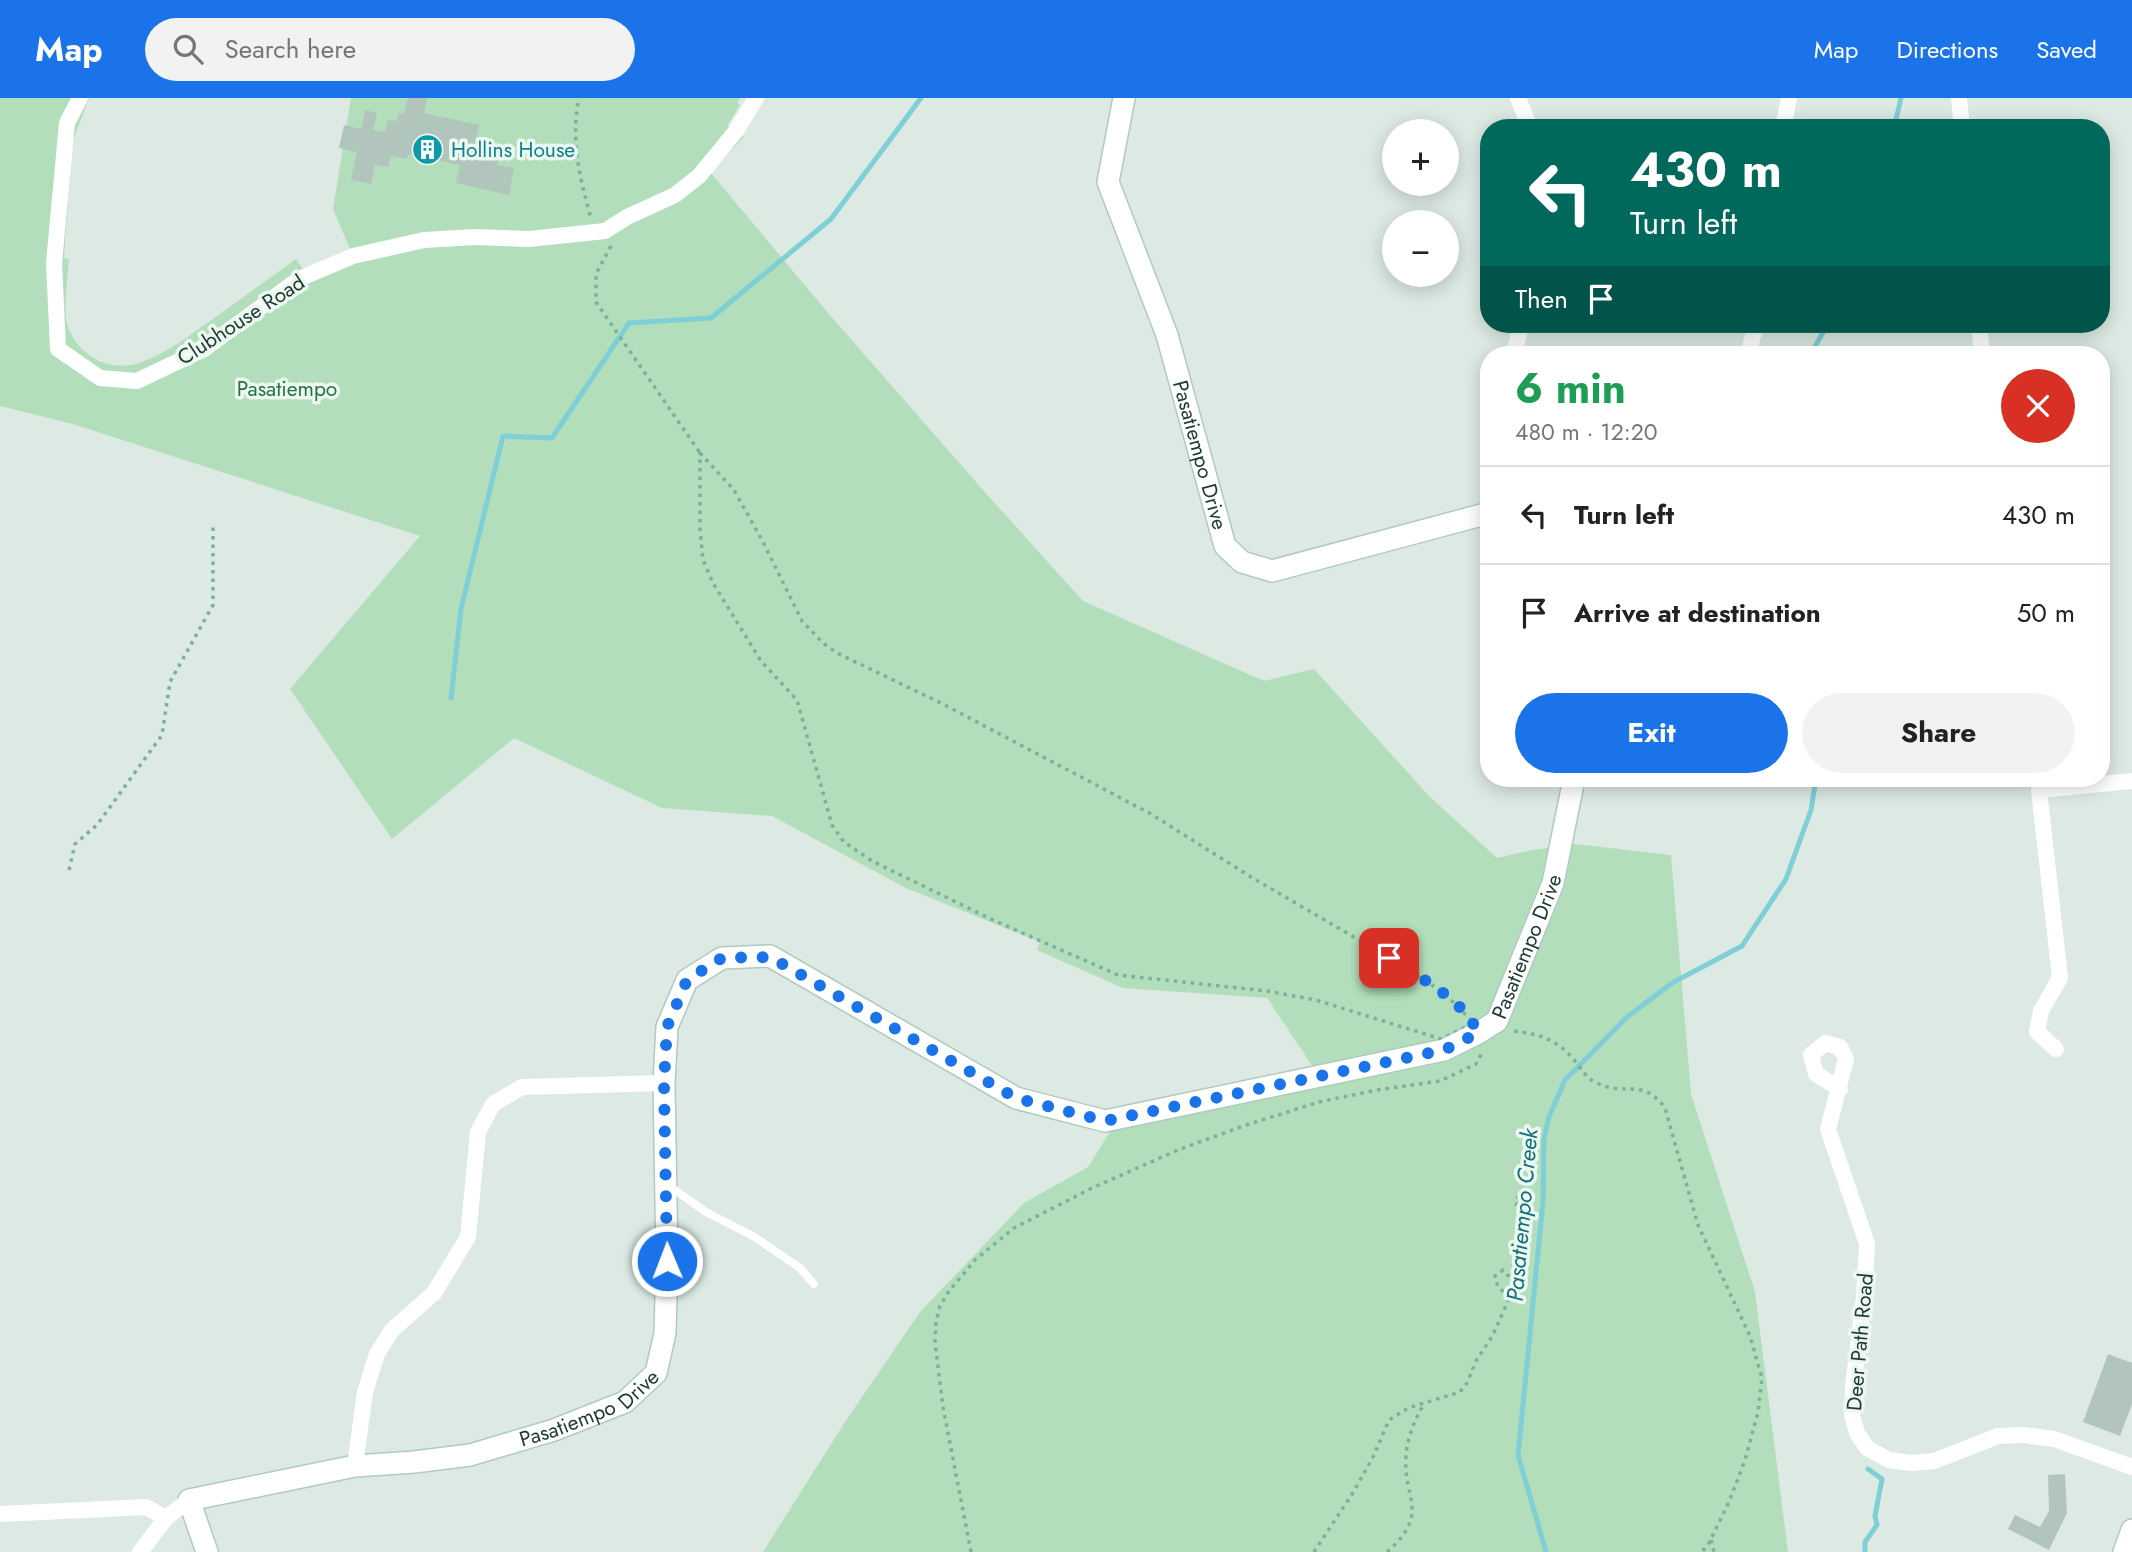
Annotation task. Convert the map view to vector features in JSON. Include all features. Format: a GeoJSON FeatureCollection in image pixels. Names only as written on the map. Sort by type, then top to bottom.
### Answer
{"type":"FeatureCollection","features":[{"type":"Feature","properties":{"kind":"street","name":"Clubhouse Road"},"geometry":{"type":"LineString","coordinates":[[80,98],[67,123],[54,263],[58,349],[100,378],[137,381],[204,349],[299,279],[353,256],[424,240],[475,237],[529,239],[605,231],[627,217],[675,195],[699,176],[736,131],[756,98]]}},
{"type":"Feature","properties":{"kind":"street","name":"Pasatiempo Drive"},"geometry":{"type":"LineString","coordinates":[[1124,98],[1108,182],[1167,335],[1225,546],[1242,562],[1272,571],[1480,515]]}},
{"type":"Feature","properties":{"kind":"street"},"geometry":{"type":"LineString","coordinates":[[1518,98],[1526,119]]}},
{"type":"Feature","properties":{"kind":"street"},"geometry":{"type":"LineString","coordinates":[[1785,119],[1789,98]]}},
{"type":"Feature","properties":{"kind":"street"},"geometry":{"type":"LineString","coordinates":[[1959,98],[1961,119]]}},
{"type":"Feature","properties":{"kind":"street"},"geometry":{"type":"LineString","coordinates":[[2110,783],[2132,781]]}},
{"type":"Feature","properties":{"kind":"street","name":"Pasatiempo Drive"},"geometry":{"type":"LineString","coordinates":[[189,1500],[355,1466],[470,1455],[554,1430],[625,1402],[656,1373],[665,1333],[667,1261],[664,1083],[667,1027],[687,980],[722,958],[770,957],[1016,1098],[1105,1121],[1444,1050],[1476,1028],[1497,1021],[1553,883],[1572,787]]}},
{"type":"Feature","properties":{"kind":"street"},"geometry":{"type":"LineString","coordinates":[[2056,1049],[2037,1032],[2041,1011],[2060,978],[2039,790],[2070,787]]}},
{"type":"Feature","properties":{"kind":"street"},"geometry":{"type":"LineString","coordinates":[[355,1466],[365,1392],[377,1354],[392,1330],[434,1293],[468,1237],[478,1132],[493,1104],[522,1087],[664,1083]]}},
{"type":"Feature","properties":{"kind":"street","name":"Deer Path Road"},"geometry":{"type":"LineString","coordinates":[[1840,1089],[1828,1129],[1867,1244],[1852,1415],[1857,1433],[1867,1448],[1889,1460],[1912,1463],[1934,1461],[1998,1436],[2024,1435],[2053,1439],[2132,1467]]}},
{"type":"Feature","properties":{"kind":"street"},"geometry":{"type":"LineString","coordinates":[[140,1552],[166,1518],[189,1500],[207,1552]]}},
{"type":"Feature","properties":{"kind":"street"},"geometry":{"type":"LineString","coordinates":[[0,1514],[146,1507],[166,1518]]}},
{"type":"Feature","properties":{"kind":"street"},"geometry":{"type":"LineString","coordinates":[[2123,1552],[2132,1530]]}},
{"type":"Feature","properties":{"kind":"lane"},"geometry":{"type":"LineString","coordinates":[[666,1183],[706,1212],[753,1236],[800,1268],[814,1284]]}},
{"type":"Feature","properties":{"kind":"path"},"geometry":{"type":"LineString","coordinates":[[578,103],[576,147],[581,181],[592,221],[614,240],[596,274],[596,302],[700,453],[734,490],[802,621],[837,653],[943,704],[1151,814],[1251,877],[1371,947],[1443,992],[1476,1028],[1483,1043],[1483,1053],[1476,1064],[1440,1081],[1319,1102],[1190,1146],[1092,1188],[1014,1228],[975,1259],[940,1306],[935,1343],[943,1407],[971,1552]]}},
{"type":"Feature","properties":{"kind":"path"},"geometry":{"type":"LineString","coordinates":[[700,453],[700,530],[703,560],[713,583],[761,661],[797,700],[832,825],[844,842],[872,862],[913,882],[1118,975],[1267,991],[1316,1000],[1441,1039],[1476,1028]]}},
{"type":"Feature","properties":{"kind":"path"},"geometry":{"type":"LineString","coordinates":[[69,870],[75,844],[97,825],[162,735],[170,682],[213,606],[213,526]]}},
{"type":"Feature","properties":{"kind":"path"},"geometry":{"type":"LineString","coordinates":[[1509,1030],[1535,1033],[1549,1038],[1562,1047],[1586,1076],[1599,1084],[1648,1091],[1658,1099],[1665,1108],[1698,1225],[1750,1336],[1762,1378],[1758,1412],[1745,1460],[1711,1538],[1702,1552]]}},
{"type":"Feature","properties":{"kind":"path"},"geometry":{"type":"LineString","coordinates":[[1314,1552],[1354,1491],[1390,1420],[1408,1408],[1460,1392],[1467,1383],[1510,1297],[1527,1248],[1524,1221],[1528,1198],[1520,1194],[1515,1201],[1524,1221]]}},
{"type":"Feature","properties":{"kind":"path"},"geometry":{"type":"LineString","coordinates":[[1510,1297],[1498,1287],[1495,1276],[1503,1270],[1513,1280],[1514,1287]]}},
{"type":"Feature","properties":{"kind":"path"},"geometry":{"type":"LineString","coordinates":[[1387,1552],[1412,1519],[1413,1504],[1406,1457],[1414,1424],[1425,1403]]}},
{"type":"Feature","properties":{"kind":"path"},"geometry":{"type":"LineString","coordinates":[[1711,1538],[1714,1552]]}},
{"type":"Feature","properties":{"kind":"green space","name":"Pasatiempo"},"geometry":{"type":"Polygon","coordinates":[[[0,98],[89,98],[72,144],[64,258],[69,259],[66,316],[71,334],[85,352],[105,363],[127,365],[159,355],[178,344],[296,259],[310,279],[353,256],[333,209],[351,98],[741,98],[737,102],[740,105],[727,126],[744,137],[710,172],[828,313],[1083,601],[1264,681],[1314,669],[1430,797],[1497,858],[1575,844],[1671,855],[1691,1094],[1755,1292],[1788,1552],[763,1552],[845,1422],[920,1312],[1024,1203],[1088,1167],[1123,1111],[1317,1073],[1267,998],[1123,988],[1037,950],[1040,942],[906,888],[772,816],[662,808],[514,738],[392,839],[290,689],[420,536],[73,424],[0,406],[0,98]]]}},
{"type":"Feature","properties":{"kind":"building","name":"Hollins House"},"geometry":{"type":"Polygon","coordinates":[[[408,98],[427,98],[424,113],[479,125],[476,140],[501,145],[497,165],[514,168],[509,195],[456,183],[460,165],[408,154],[407,159],[391,156],[388,167],[375,165],[371,184],[351,180],[357,152],[339,148],[344,125],[361,129],[365,110],[377,113],[373,130],[385,132],[388,120],[397,121],[399,113],[404,114],[408,98]]]}},
{"type":"Feature","properties":{"kind":"building"},"geometry":{"type":"Polygon","coordinates":[[[2108,1354],[2132,1363],[2132,1404],[2120,1436],[2083,1422],[2108,1354]]]}},
{"type":"Feature","properties":{"kind":"building"},"geometry":{"type":"Polygon","coordinates":[[[2065,1474],[2067,1513],[2049,1550],[2008,1529],[2015,1515],[2040,1527],[2049,1511],[2048,1475],[2065,1474]]]}},
{"type":"Feature","properties":{"kind":"waterway"},"geometry":{"type":"LineString","coordinates":[[451,698],[461,609],[503,436],[552,438],[629,323],[711,318],[831,219],[921,98]]}},
{"type":"Feature","properties":{"kind":"waterway","name":"Pasatiempo Creek"},"geometry":{"type":"LineString","coordinates":[[1896,119],[1901,98]]}},
{"type":"Feature","properties":{"kind":"waterway","name":"Pasatiempo Creek"},"geometry":{"type":"LineString","coordinates":[[1815,346],[1823,333]]}},
{"type":"Feature","properties":{"kind":"waterway","name":"Pasatiempo Creek"},"geometry":{"type":"LineString","coordinates":[[1546,1552],[1518,1455],[1543,1202],[1544,1139],[1549,1117],[1565,1080],[1627,1017],[1672,983],[1742,946],[1786,879],[1811,810],[1815,787]]}},
{"type":"Feature","properties":{"kind":"waterway"},"geometry":{"type":"LineString","coordinates":[[1865,1552],[1865,1542],[1877,1525],[1875,1516],[1882,1479],[1868,1469]]}},
{"type":"Feature","properties":{"kind":"place","name":"Hollins House"},"geometry":{"type":"Point","coordinates":[428,150]}},
{"type":"Feature","properties":{"kind":"route"},"geometry":{"type":"LineString","coordinates":[[667,1261],[664,1083],[667,1027],[687,980],[722,958],[770,957],[1016,1098],[1105,1121],[1444,1050],[1478,1033],[1474,1023],[1443,992],[1389,958]]}}]}
